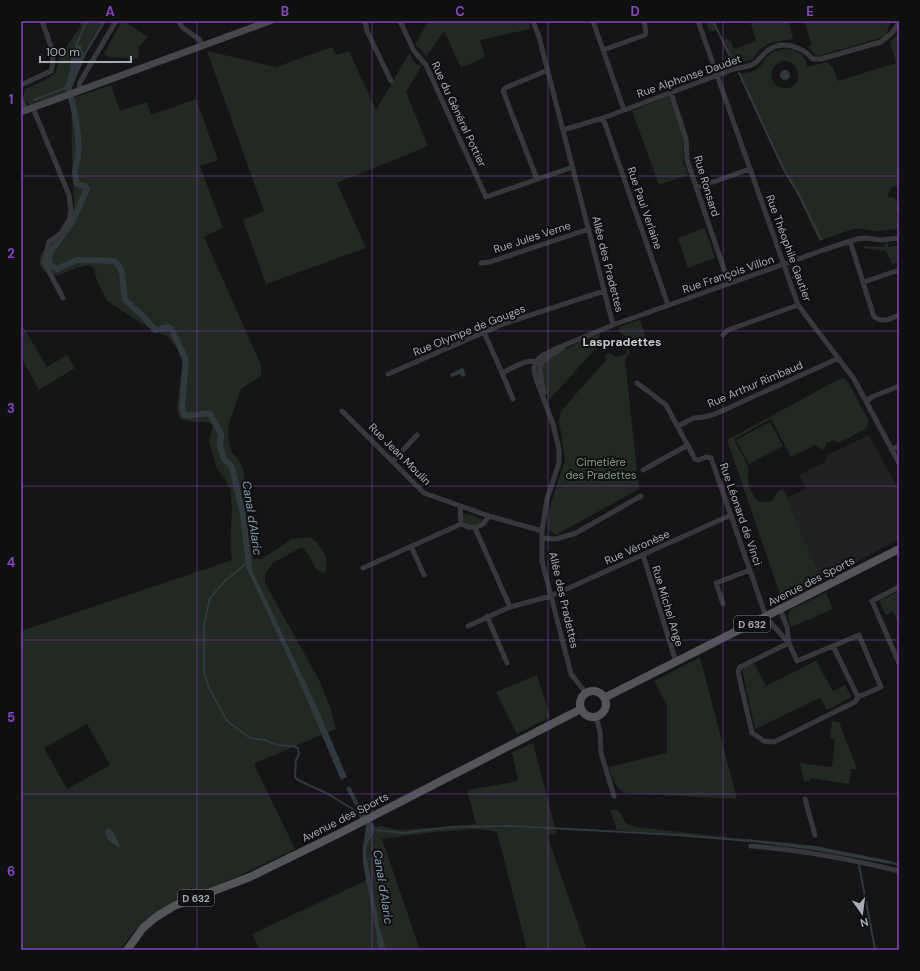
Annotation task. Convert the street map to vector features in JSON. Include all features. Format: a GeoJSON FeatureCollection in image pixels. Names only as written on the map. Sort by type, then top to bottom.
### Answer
{"type":"FeatureCollection","features":[{"type":"Feature","properties":{"kind":"main road","name":"Avenue des Sports"},"geometry":{"type":"LineString","coordinates":[[604,698],[899,549]]}},
{"type":"Feature","properties":{"kind":"main road"},"geometry":{"type":"LineString","coordinates":[[594,692],[598,693],[604,698],[606,705],[605,709],[600,715],[589,716],[581,709],[581,699],[586,694],[594,692]]}},
{"type":"Feature","properties":{"kind":"main road","name":"Avenue des Sports"},"geometry":{"type":"LineString","coordinates":[[127,950],[143,928],[156,917],[174,906],[250,877],[581,709]]}},
{"type":"Feature","properties":{"kind":"street"},"geometry":{"type":"LineString","coordinates":[[21,85],[51,72],[54,64],[42,21]]}},
{"type":"Feature","properties":{"kind":"street"},"geometry":{"type":"LineString","coordinates":[[78,92],[80,82],[116,21]]}},
{"type":"Feature","properties":{"kind":"street"},"geometry":{"type":"LineString","coordinates":[[179,21],[182,27],[200,40],[202,46]]}},
{"type":"Feature","properties":{"kind":"street"},"geometry":{"type":"LineString","coordinates":[[27,110],[270,21]]}},
{"type":"Feature","properties":{"kind":"street"},"geometry":{"type":"LineString","coordinates":[[365,21],[367,31],[390,81]]}},
{"type":"Feature","properties":{"kind":"street","name":"Rue du Général Pottier"},"geometry":{"type":"LineString","coordinates":[[400,21],[414,51],[426,65],[486,197],[537,179]]}},
{"type":"Feature","properties":{"kind":"street","name":"Allée des Pradettes"},"geometry":{"type":"LineString","coordinates":[[533,21],[548,70],[613,325],[573,342],[538,363],[545,400],[556,437],[558,450],[558,463],[546,499],[542,531],[542,560],[571,674],[586,694]]}},
{"type":"Feature","properties":{"kind":"street"},"geometry":{"type":"LineString","coordinates":[[593,21],[624,110]]}},
{"type":"Feature","properties":{"kind":"street"},"geometry":{"type":"LineString","coordinates":[[603,50],[644,35],[646,32],[644,21]]}},
{"type":"Feature","properties":{"kind":"street","name":"Rue Théophile Gautier"},"geometry":{"type":"LineString","coordinates":[[698,21],[798,305],[854,379],[899,463]]}},
{"type":"Feature","properties":{"kind":"street","name":"Rue Alphonse Daudet"},"geometry":{"type":"LineString","coordinates":[[563,130],[603,118],[717,76],[755,64],[765,52],[776,46],[784,45],[800,48],[812,59],[821,59],[881,42],[892,33],[899,23]]}},
{"type":"Feature","properties":{"kind":"street"},"geometry":{"type":"LineString","coordinates":[[548,70],[505,88],[503,91],[537,179],[573,167]]}},
{"type":"Feature","properties":{"kind":"street","name":"Rue Ronsard"},"geometry":{"type":"LineString","coordinates":[[671,93],[686,139],[687,160],[729,284]]}},
{"type":"Feature","properties":{"kind":"street"},"geometry":{"type":"LineString","coordinates":[[21,98],[69,196],[71,210],[68,220],[60,233],[49,242],[44,262],[63,298]]}},
{"type":"Feature","properties":{"kind":"street","name":"Rue Paul Verlaine"},"geometry":{"type":"LineString","coordinates":[[603,118],[668,305]]}},
{"type":"Feature","properties":{"kind":"street"},"geometry":{"type":"LineString","coordinates":[[696,188],[750,169]]}},
{"type":"Feature","properties":{"kind":"street","name":"Rue Jules Verne"},"geometry":{"type":"LineString","coordinates":[[481,263],[490,262],[589,229]]}},
{"type":"Feature","properties":{"kind":"street","name":"Rue François Villon"},"geometry":{"type":"LineString","coordinates":[[613,325],[850,241],[866,238],[881,240],[899,238]]}},
{"type":"Feature","properties":{"kind":"street"},"geometry":{"type":"LineString","coordinates":[[850,241],[874,317],[885,321],[899,316]]}},
{"type":"Feature","properties":{"kind":"street"},"geometry":{"type":"LineString","coordinates":[[864,282],[899,270]]}},
{"type":"Feature","properties":{"kind":"street","name":"Rue Olympe de Gouges"},"geometry":{"type":"LineString","coordinates":[[388,374],[503,324],[604,292]]}},
{"type":"Feature","properties":{"kind":"street"},"geometry":{"type":"LineString","coordinates":[[723,335],[728,330],[798,305]]}},
{"type":"Feature","properties":{"kind":"street"},"geometry":{"type":"LineString","coordinates":[[484,332],[513,399]]}},
{"type":"Feature","properties":{"kind":"street","name":"Rue Arthur Rimbaud"},"geometry":{"type":"LineString","coordinates":[[678,426],[694,418],[715,414],[839,358]]}},
{"type":"Feature","properties":{"kind":"street"},"geometry":{"type":"LineString","coordinates":[[502,372],[530,361],[538,363]]}},
{"type":"Feature","properties":{"kind":"street","name":"Rue Léonard de Vinci"},"geometry":{"type":"LineString","coordinates":[[637,383],[666,404],[695,459],[699,460],[706,457],[711,458],[766,616],[789,643]]}},
{"type":"Feature","properties":{"kind":"street"},"geometry":{"type":"LineString","coordinates":[[867,401],[872,397],[899,386]]}},
{"type":"Feature","properties":{"kind":"street","name":"Rue Jean Moulin"},"geometry":{"type":"LineString","coordinates":[[342,411],[393,460],[424,493],[489,516],[542,531]]}},
{"type":"Feature","properties":{"kind":"street"},"geometry":{"type":"LineString","coordinates":[[393,460],[417,435]]}},
{"type":"Feature","properties":{"kind":"street"},"geometry":{"type":"LineString","coordinates":[[643,470],[688,445]]}},
{"type":"Feature","properties":{"kind":"street"},"geometry":{"type":"LineString","coordinates":[[892,449],[899,446]]}},
{"type":"Feature","properties":{"kind":"street"},"geometry":{"type":"LineString","coordinates":[[542,538],[556,539],[576,534],[641,496]]}},
{"type":"Feature","properties":{"kind":"street"},"geometry":{"type":"LineString","coordinates":[[460,506],[461,524]]}},
{"type":"Feature","properties":{"kind":"street","name":"Rue Véronèse"},"geometry":{"type":"LineString","coordinates":[[468,626],[487,616],[510,607],[551,596],[731,515]]}},
{"type":"Feature","properties":{"kind":"street"},"geometry":{"type":"LineString","coordinates":[[363,568],[461,524],[475,528],[483,524],[489,516]]}},
{"type":"Feature","properties":{"kind":"street"},"geometry":{"type":"LineString","coordinates":[[475,528],[510,607]]}},
{"type":"Feature","properties":{"kind":"street"},"geometry":{"type":"LineString","coordinates":[[411,546],[424,575]]}},
{"type":"Feature","properties":{"kind":"street","name":"Rue Michel Ange"},"geometry":{"type":"LineString","coordinates":[[643,555],[676,662]]}},
{"type":"Feature","properties":{"kind":"street"},"geometry":{"type":"LineString","coordinates":[[723,604],[716,583],[750,570]]}},
{"type":"Feature","properties":{"kind":"street"},"geometry":{"type":"LineString","coordinates":[[899,587],[872,601],[899,663]]}},
{"type":"Feature","properties":{"kind":"street"},"geometry":{"type":"LineString","coordinates":[[780,609],[787,627],[789,643],[797,661],[859,635],[881,687],[858,697],[855,702],[774,742],[764,741],[752,732],[738,672],[740,667],[789,643]]}},
{"type":"Feature","properties":{"kind":"street"},"geometry":{"type":"LineString","coordinates":[[487,616],[507,662]]}},
{"type":"Feature","properties":{"kind":"street"},"geometry":{"type":"LineString","coordinates":[[833,646],[858,697]]}},
{"type":"Feature","properties":{"kind":"street"},"geometry":{"type":"LineString","coordinates":[[596,716],[600,731],[601,753],[614,796]]}},
{"type":"Feature","properties":{"kind":"street"},"geometry":{"type":"LineString","coordinates":[[805,799],[815,835]]}},
{"type":"Feature","properties":{"kind":"street"},"geometry":{"type":"LineString","coordinates":[[751,846],[816,853],[864,862],[899,871]]}},
{"type":"Feature","properties":{"kind":"shaded area"},"geometry":{"type":"Polygon","coordinates":[[[103,21],[106,21],[86,54],[71,90],[66,92],[63,87],[69,76],[72,52],[81,44],[81,48],[84,53],[103,21]]]}},
{"type":"Feature","properties":{"kind":"shaded area"},"geometry":{"type":"Polygon","coordinates":[[[783,70],[787,70],[790,75],[787,80],[783,80],[780,77],[780,73],[783,70]]]}},
{"type":"Feature","properties":{"kind":"shaded area"},"geometry":{"type":"Polygon","coordinates":[[[463,368],[466,375],[462,377],[460,374],[451,377],[450,374],[463,368]]]}},
{"type":"Feature","properties":{"kind":"shaded area"},"geometry":{"type":"Polygon","coordinates":[[[869,435],[899,491],[899,539],[823,580],[786,499],[806,488],[799,475],[825,462],[827,455],[869,435]]]}},
{"type":"Feature","properties":{"kind":"shaded area"},"geometry":{"type":"Polygon","coordinates":[[[246,559],[250,560],[251,568],[317,707],[347,777],[341,780],[302,688],[245,564],[246,559]]]}},
{"type":"Feature","properties":{"kind":"shaded area"},"geometry":{"type":"Polygon","coordinates":[[[350,786],[360,807],[375,828],[374,833],[367,845],[366,853],[380,929],[385,945],[379,947],[363,863],[363,847],[366,826],[356,812],[356,807],[346,788],[350,786]]]}},
{"type":"Feature","properties":{"kind":"shaded area"},"geometry":{"type":"Polygon","coordinates":[[[107,828],[110,828],[113,832],[120,846],[118,847],[107,839],[105,832],[107,828]]]}},
{"type":"Feature","properties":{"kind":"shaded area"},"geometry":{"type":"Polygon","coordinates":[[[746,839],[815,846],[891,861],[890,864],[813,850],[746,841],[746,839]]]}},
{"type":"Feature","properties":{"kind":"green space"},"geometry":{"type":"Polygon","coordinates":[[[79,21],[103,21],[84,53],[81,48],[70,56],[69,79],[63,87],[66,92],[30,105],[23,98],[25,89],[46,80],[56,72],[59,59],[81,26],[79,21]]]}},
{"type":"Feature","properties":{"kind":"green space"},"geometry":{"type":"Polygon","coordinates":[[[122,21],[148,37],[139,47],[138,59],[110,57],[104,54],[122,21]]]}},
{"type":"Feature","properties":{"kind":"green space"},"geometry":{"type":"Polygon","coordinates":[[[434,21],[528,21],[530,29],[480,40],[485,57],[461,68],[444,31],[426,57],[421,49],[415,45],[426,25],[434,21]]]}},
{"type":"Feature","properties":{"kind":"green space"},"geometry":{"type":"Polygon","coordinates":[[[706,21],[715,21],[718,30],[709,30],[706,21]]]}},
{"type":"Feature","properties":{"kind":"green space"},"geometry":{"type":"Polygon","coordinates":[[[750,21],[789,21],[793,39],[770,43],[759,50],[752,60],[732,65],[721,41],[727,39],[731,41],[734,49],[756,41],[750,21]]]}},
{"type":"Feature","properties":{"kind":"green space"},"geometry":{"type":"Polygon","coordinates":[[[804,21],[893,21],[889,25],[886,36],[816,56],[808,46],[812,45],[804,21]]]}},
{"type":"Feature","properties":{"kind":"green space"},"geometry":{"type":"Polygon","coordinates":[[[899,32],[899,186],[892,187],[888,197],[894,198],[898,204],[896,214],[899,222],[899,229],[876,231],[853,229],[819,241],[793,185],[781,166],[738,73],[748,73],[754,71],[759,68],[771,53],[784,49],[794,51],[802,55],[807,67],[827,62],[833,68],[838,81],[896,63],[890,42],[899,32]],[[782,61],[773,69],[773,80],[779,87],[787,88],[793,86],[796,82],[798,71],[790,62],[782,61]]]}},
{"type":"Feature","properties":{"kind":"green space"},"geometry":{"type":"Polygon","coordinates":[[[332,47],[336,55],[349,51],[376,110],[410,52],[412,59],[417,65],[422,65],[406,92],[428,146],[337,183],[366,248],[266,284],[243,220],[264,211],[207,51],[276,67],[332,47]]]}},
{"type":"Feature","properties":{"kind":"green space"},"geometry":{"type":"Polygon","coordinates":[[[111,85],[120,111],[147,102],[151,115],[196,99],[218,160],[200,166],[223,228],[204,237],[261,365],[261,376],[241,389],[229,423],[228,435],[231,451],[239,460],[244,473],[244,498],[253,559],[262,559],[292,539],[310,537],[318,544],[324,553],[327,563],[324,574],[316,569],[302,547],[273,563],[265,574],[265,583],[319,680],[330,707],[336,729],[254,764],[295,849],[241,875],[166,906],[144,922],[120,950],[21,950],[21,631],[232,560],[230,544],[232,509],[230,489],[216,467],[209,440],[213,425],[204,422],[183,420],[179,417],[177,410],[182,363],[178,349],[168,337],[151,329],[107,301],[97,281],[94,269],[89,265],[59,275],[51,275],[43,270],[40,264],[42,253],[51,242],[67,228],[73,213],[72,107],[76,107],[73,98],[111,85]],[[87,724],[44,748],[67,789],[110,765],[87,724]]]}},
{"type":"Feature","properties":{"kind":"green space"},"geometry":{"type":"Polygon","coordinates":[[[669,96],[684,139],[683,161],[688,175],[659,185],[632,111],[669,96]]]}},
{"type":"Feature","properties":{"kind":"green space"},"geometry":{"type":"Polygon","coordinates":[[[705,228],[715,258],[688,268],[678,238],[705,228]]]}},
{"type":"Feature","properties":{"kind":"green space"},"geometry":{"type":"Polygon","coordinates":[[[885,243],[888,243],[888,247],[899,245],[899,262],[892,264],[886,251],[863,248],[864,246],[884,247],[885,243]]]}},
{"type":"Feature","properties":{"kind":"green space"},"geometry":{"type":"Polygon","coordinates":[[[640,320],[647,340],[630,344],[627,337],[619,332],[619,327],[640,320]]]}},
{"type":"Feature","properties":{"kind":"green space"},"geometry":{"type":"Polygon","coordinates":[[[21,323],[47,367],[67,355],[75,368],[39,390],[21,357],[21,323]]]}},
{"type":"Feature","properties":{"kind":"green space"},"geometry":{"type":"Polygon","coordinates":[[[600,333],[598,346],[549,400],[542,378],[541,367],[544,363],[559,353],[600,333]]]}},
{"type":"Feature","properties":{"kind":"green space","name":"Cimetière des Pradettes"},"geometry":{"type":"Polygon","coordinates":[[[626,347],[628,347],[630,353],[625,359],[639,489],[556,535],[548,530],[549,509],[565,460],[559,420],[561,411],[607,359],[604,357],[608,353],[614,357],[627,354],[626,347]]]}},
{"type":"Feature","properties":{"kind":"green space"},"geometry":{"type":"Polygon","coordinates":[[[843,377],[849,384],[869,421],[867,428],[839,443],[833,440],[826,443],[823,450],[815,445],[791,457],[771,419],[734,439],[747,463],[751,491],[756,499],[763,502],[770,501],[779,491],[783,489],[788,498],[786,499],[823,580],[782,600],[727,440],[843,377]]]}},
{"type":"Feature","properties":{"kind":"green space"},"geometry":{"type":"Polygon","coordinates":[[[770,422],[783,446],[749,464],[736,440],[770,422]]]}},
{"type":"Feature","properties":{"kind":"green space"},"geometry":{"type":"Polygon","coordinates":[[[462,514],[469,514],[483,520],[472,526],[464,522],[462,514]]]}},
{"type":"Feature","properties":{"kind":"green space"},"geometry":{"type":"Polygon","coordinates":[[[899,591],[899,623],[893,611],[886,615],[879,601],[899,591]]]}},
{"type":"Feature","properties":{"kind":"green space"},"geometry":{"type":"Polygon","coordinates":[[[826,593],[833,609],[791,627],[788,617],[790,610],[826,593]]]}},
{"type":"Feature","properties":{"kind":"green space"},"geometry":{"type":"Polygon","coordinates":[[[700,657],[737,799],[625,793],[616,785],[609,767],[667,753],[667,705],[654,681],[700,657]]]}},
{"type":"Feature","properties":{"kind":"green space"},"geometry":{"type":"Polygon","coordinates":[[[816,661],[833,691],[845,685],[851,696],[850,698],[827,710],[820,698],[755,729],[742,670],[744,667],[754,663],[766,686],[816,661]]]}},
{"type":"Feature","properties":{"kind":"green space"},"geometry":{"type":"Polygon","coordinates":[[[537,675],[550,717],[517,734],[496,692],[537,675]]]}},
{"type":"Feature","properties":{"kind":"green space"},"geometry":{"type":"Polygon","coordinates":[[[832,721],[839,722],[857,769],[851,769],[849,784],[810,778],[810,781],[804,781],[800,763],[832,767],[835,740],[830,738],[832,721]]]}},
{"type":"Feature","properties":{"kind":"green space"},"geometry":{"type":"Polygon","coordinates":[[[533,743],[557,834],[547,835],[587,950],[527,950],[497,832],[478,829],[436,832],[382,839],[420,950],[254,950],[259,948],[252,934],[367,880],[379,946],[384,945],[366,853],[367,845],[375,832],[375,828],[379,826],[400,830],[476,824],[467,790],[518,781],[512,752],[533,743]]]}},
{"type":"Feature","properties":{"kind":"green space"},"geometry":{"type":"Polygon","coordinates":[[[610,810],[618,810],[626,823],[635,827],[746,839],[746,841],[617,830],[610,810]]]}},
{"type":"Feature","properties":{"kind":"waterway","name":"Canal d'Alaric"},"geometry":{"type":"LineString","coordinates":[[76,49],[77,43],[87,21]]}},
{"type":"Feature","properties":{"kind":"waterway"},"geometry":{"type":"LineString","coordinates":[[713,21],[733,62]]}},
{"type":"Feature","properties":{"kind":"waterway"},"geometry":{"type":"LineString","coordinates":[[739,73],[784,170],[798,193],[821,239]]}},
{"type":"Feature","properties":{"kind":"waterway"},"geometry":{"type":"LineString","coordinates":[[34,100],[65,88]]}},
{"type":"Feature","properties":{"kind":"waterway","name":"Canal d'Alaric"},"geometry":{"type":"LineString","coordinates":[[69,90],[78,131],[78,156],[75,172],[76,179],[77,184],[85,186],[87,189],[72,222],[50,253],[49,261],[52,266],[57,269],[77,260],[114,261],[120,267],[122,273],[125,300],[142,315],[155,330],[169,327],[172,330],[186,360],[182,407],[184,415],[210,414],[221,434],[220,446],[224,459],[232,467],[243,515],[249,565]]}},
{"type":"Feature","properties":{"kind":"waterway"},"geometry":{"type":"LineString","coordinates":[[247,563],[225,581],[210,598],[204,625],[204,672],[209,688],[227,721],[250,738],[265,740],[277,745],[293,746],[298,748],[299,754],[296,760],[295,777],[298,780],[328,794],[356,811]]}},
{"type":"Feature","properties":{"kind":"waterway"},"geometry":{"type":"LineString","coordinates":[[375,830],[403,833],[452,827],[513,826],[678,835],[749,841]]}},
{"type":"Feature","properties":{"kind":"waterway"},"geometry":{"type":"LineString","coordinates":[[890,862],[899,865]]}},
{"type":"Feature","properties":{"kind":"waterway"},"geometry":{"type":"LineString","coordinates":[[859,865],[875,949]]}},
{"type":"Feature","properties":{"kind":"waterway","name":"Canal d'Alaric"},"geometry":{"type":"LineString","coordinates":[[380,939],[382,950]]}},
{"type":"Feature","properties":{"kind":"district","name":"Laspradettes"},"geometry":{"type":"Point","coordinates":[622,342]}}]}
